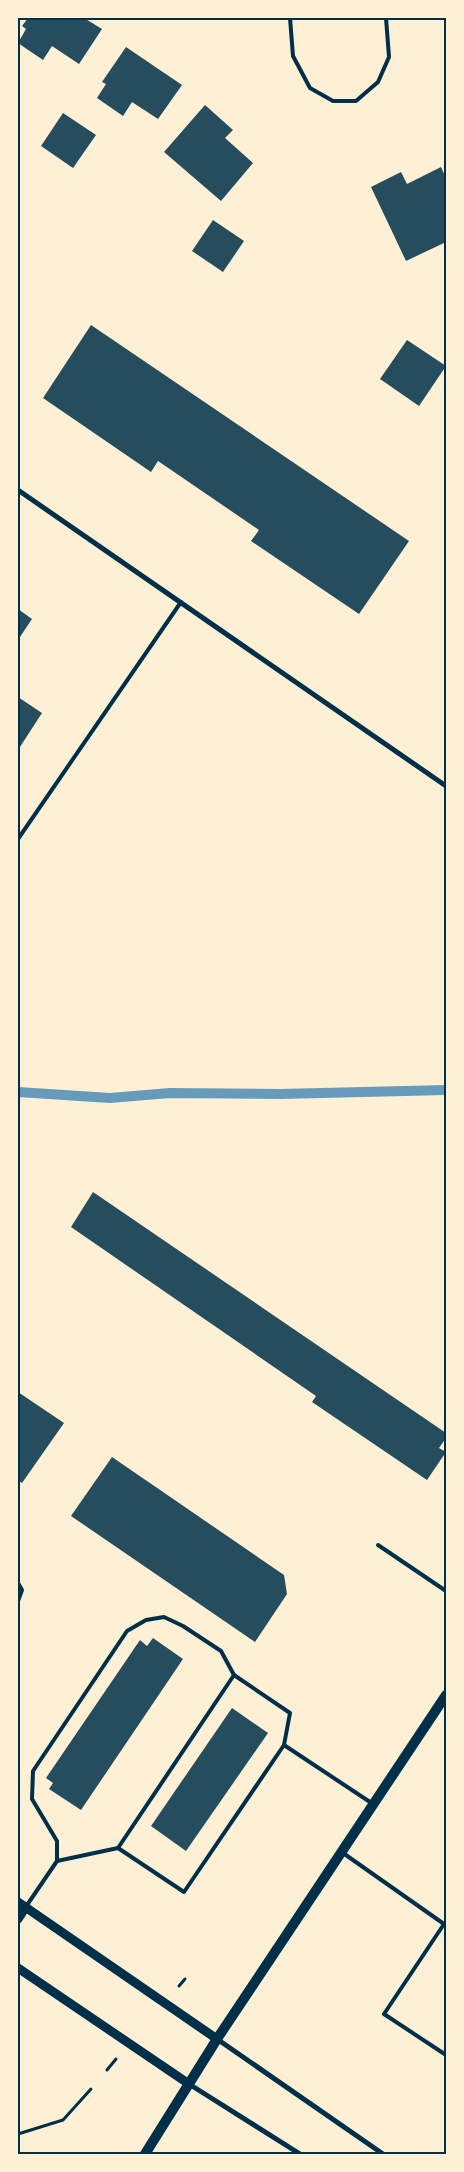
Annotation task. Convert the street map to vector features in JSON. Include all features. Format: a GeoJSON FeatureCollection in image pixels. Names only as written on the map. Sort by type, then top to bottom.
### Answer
{"type":"FeatureCollection","features":[{"type":"Feature","properties":{"kind":"main road"},"geometry":{"type":"LineString","coordinates":[[145,2154],[217,2039],[446,1695]]}},
{"type":"Feature","properties":{"kind":"street"},"geometry":{"type":"LineString","coordinates":[[18,490],[446,786]]}},
{"type":"Feature","properties":{"kind":"street"},"geometry":{"type":"LineString","coordinates":[[18,1919],[21,1905],[383,2154]]}},
{"type":"Feature","properties":{"kind":"street"},"geometry":{"type":"LineString","coordinates":[[18,1968],[189,2084],[300,2154]]}},
{"type":"Feature","properties":{"kind":"lane"},"geometry":{"type":"LineString","coordinates":[[290,18],[293,56],[310,88],[333,101],[356,101],[378,82],[389,56],[386,18]]}},
{"type":"Feature","properties":{"kind":"lane"},"geometry":{"type":"LineString","coordinates":[[18,838],[181,602]]}},
{"type":"Feature","properties":{"kind":"lane"},"geometry":{"type":"LineString","coordinates":[[378,1544],[446,1591]]}},
{"type":"Feature","properties":{"kind":"lane"},"geometry":{"type":"LineString","coordinates":[[18,1583],[22,1590],[18,1601]]}},
{"type":"Feature","properties":{"kind":"lane"},"geometry":{"type":"LineString","coordinates":[[58,1862],[57,1841],[32,1799],[33,1771],[127,1631],[146,1620],[164,1617],[184,1626],[221,1651],[234,1675],[290,1712],[284,1745],[184,1892],[118,1848]]}},
{"type":"Feature","properties":{"kind":"lane"},"geometry":{"type":"LineString","coordinates":[[21,1905],[58,1862],[118,1848],[234,1675]]}},
{"type":"Feature","properties":{"kind":"lane"},"geometry":{"type":"LineString","coordinates":[[284,1745],[373,1804]]}},
{"type":"Feature","properties":{"kind":"lane"},"geometry":{"type":"LineString","coordinates":[[341,1852],[445,1922],[384,2014],[446,2055]]}},
{"type":"Feature","properties":{"kind":"path"},"geometry":{"type":"LineString","coordinates":[[164,2003],[185,1979]]}},
{"type":"Feature","properties":{"kind":"path"},"geometry":{"type":"LineString","coordinates":[[107,2070],[130,2044]]}},
{"type":"Feature","properties":{"kind":"path"},"geometry":{"type":"LineString","coordinates":[[18,2134],[63,2120],[91,2089]]}},
{"type":"Feature","properties":{"kind":"building"},"geometry":{"type":"Polygon","coordinates":[[[28,18],[84,18],[102,29],[79,64],[52,46],[43,60],[18,43],[26,29],[22,26],[28,18]]]}},
{"type":"Feature","properties":{"kind":"building"},"geometry":{"type":"Polygon","coordinates":[[[126,47],[182,85],[158,119],[132,102],[123,116],[97,98],[106,84],[102,82],[126,47]]]}},
{"type":"Feature","properties":{"kind":"building"},"geometry":{"type":"Polygon","coordinates":[[[205,105],[233,130],[225,138],[253,163],[221,201],[164,152],[205,105]]]}},
{"type":"Feature","properties":{"kind":"building"},"geometry":{"type":"Polygon","coordinates":[[[63,113],[96,135],[73,168],[41,146],[63,113]]]}},
{"type":"Feature","properties":{"kind":"building"},"geometry":{"type":"Polygon","coordinates":[[[441,167],[446,178],[446,242],[406,261],[371,187],[401,172],[407,184],[441,167]]]}},
{"type":"Feature","properties":{"kind":"building"},"geometry":{"type":"Polygon","coordinates":[[[213,220],[244,241],[223,272],[192,251],[213,220]]]}},
{"type":"Feature","properties":{"kind":"building"},"geometry":{"type":"Polygon","coordinates":[[[91,325],[409,541],[359,614],[251,541],[259,530],[158,461],[151,472],[43,398],[91,325]]]}},
{"type":"Feature","properties":{"kind":"building"},"geometry":{"type":"Polygon","coordinates":[[[407,340],[446,366],[419,406],[380,379],[407,340]]]}},
{"type":"Feature","properties":{"kind":"building"},"geometry":{"type":"Polygon","coordinates":[[[18,609],[32,619],[18,640],[18,609]]]}},
{"type":"Feature","properties":{"kind":"building"},"geometry":{"type":"Polygon","coordinates":[[[18,697],[42,713],[18,750],[18,697]]]}},
{"type":"Feature","properties":{"kind":"building"},"geometry":{"type":"Polygon","coordinates":[[[93,1192],[446,1433],[446,1438],[439,1448],[446,1452],[427,1480],[312,1402],[316,1396],[71,1227],[93,1192]]]}},
{"type":"Feature","properties":{"kind":"building"},"geometry":{"type":"Polygon","coordinates":[[[18,1392],[64,1423],[22,1483],[18,1480],[18,1392]]]}},
{"type":"Feature","properties":{"kind":"building"},"geometry":{"type":"Polygon","coordinates":[[[112,1457],[284,1575],[287,1594],[255,1642],[71,1516],[112,1457]]]}},
{"type":"Feature","properties":{"kind":"building"},"geometry":{"type":"Polygon","coordinates":[[[153,1638],[183,1659],[81,1810],[49,1789],[53,1783],[46,1778],[140,1640],[147,1646],[153,1638]]]}},
{"type":"Feature","properties":{"kind":"building"},"geometry":{"type":"Polygon","coordinates":[[[232,1708],[268,1733],[186,1851],[151,1826],[232,1708]]]}},
{"type":"Feature","properties":{"kind":"waterway"},"geometry":{"type":"LineString","coordinates":[[18,1092],[110,1098],[170,1093],[280,1094],[446,1090]]}}]}
